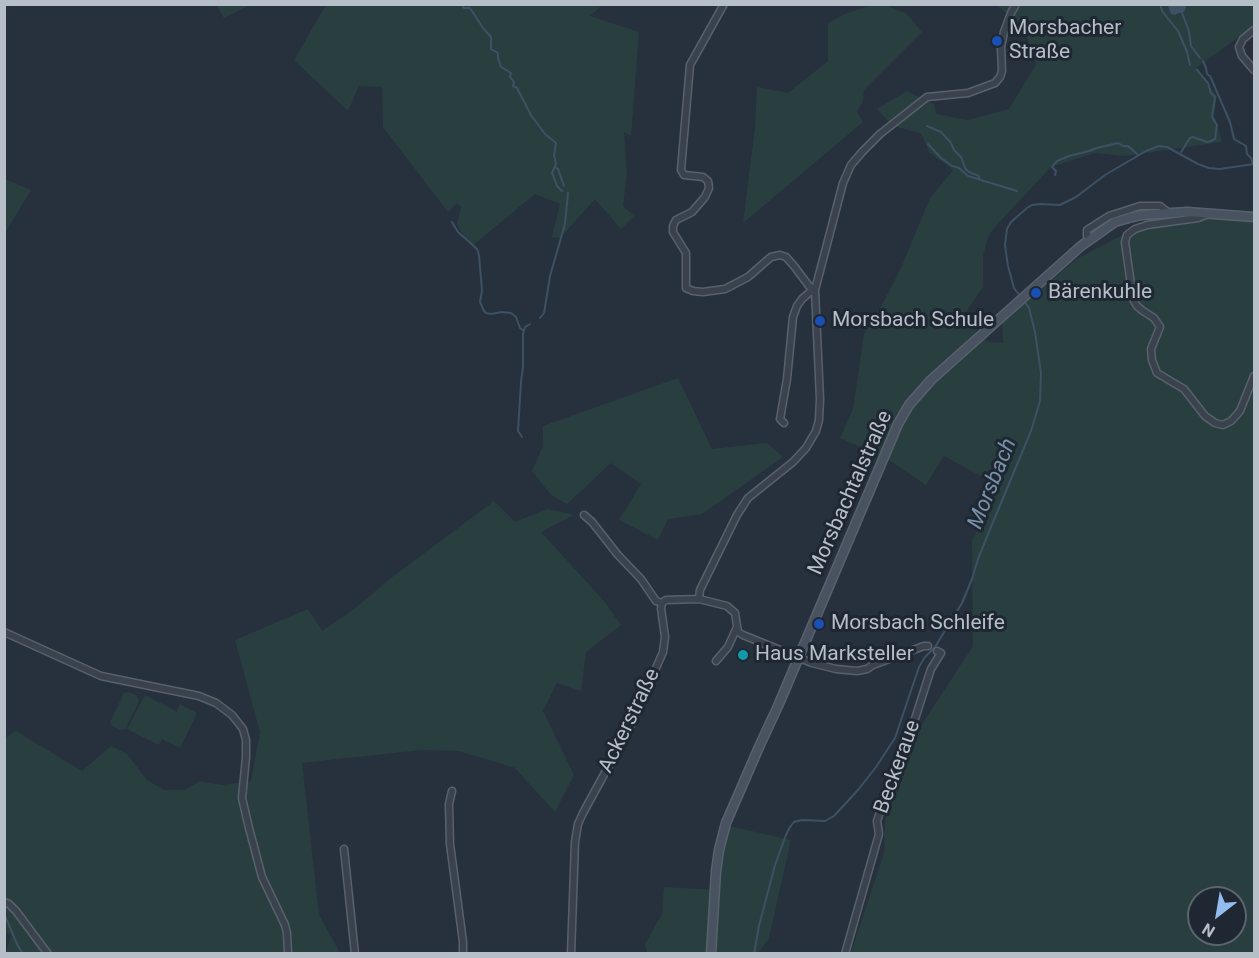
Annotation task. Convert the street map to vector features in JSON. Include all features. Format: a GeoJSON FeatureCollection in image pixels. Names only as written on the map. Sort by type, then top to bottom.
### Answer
{"type":"FeatureCollection","features":[{"type":"Feature","properties":{"kind":"main road","name":"Morsbachtalstraße"},"geometry":{"type":"LineString","coordinates":[[711,954],[716,871],[726,823],[904,414],[918,394],[1090,240],[1123,219],[1187,212],[1254,217]]}},
{"type":"Feature","properties":{"kind":"street"},"geometry":{"type":"LineString","coordinates":[[724,4],[690,65],[681,170],[684,175],[703,177],[708,181],[708,188],[705,197],[692,212],[676,220],[673,226],[673,232],[686,253],[686,288],[702,292],[725,289],[748,277],[771,257],[780,255],[786,256],[809,286],[815,290]]}},
{"type":"Feature","properties":{"kind":"street"},"geometry":{"type":"LineString","coordinates":[[699,599],[700,590],[732,524],[748,498],[793,462],[806,448],[816,431],[820,399],[815,290],[843,183],[851,165],[880,134],[927,97],[968,93],[995,83],[1002,71],[1001,47],[1004,32],[1016,4]]}},
{"type":"Feature","properties":{"kind":"street"},"geometry":{"type":"LineString","coordinates":[[1254,30],[1239,47],[1242,56],[1254,70]]}},
{"type":"Feature","properties":{"kind":"street"},"geometry":{"type":"LineString","coordinates":[[1208,214],[1198,218],[1148,225],[1135,229],[1127,235],[1125,242],[1133,299],[1137,306],[1154,318],[1160,327],[1151,350],[1157,374],[1184,389],[1205,416],[1215,423],[1223,425],[1231,421],[1240,411],[1254,376]]}},
{"type":"Feature","properties":{"kind":"street"},"geometry":{"type":"LineString","coordinates":[[784,423],[780,419],[788,379],[793,317],[802,299],[815,290]]}},
{"type":"Feature","properties":{"kind":"street"},"geometry":{"type":"LineString","coordinates":[[584,514],[646,586],[656,601],[662,603],[666,600],[699,599],[732,609],[737,617],[737,627],[728,647],[716,661]]}},
{"type":"Feature","properties":{"kind":"street","name":"Ackerstraße"},"geometry":{"type":"LineString","coordinates":[[571,954],[575,842],[579,824],[640,707],[663,652],[665,637],[662,603]]}},
{"type":"Feature","properties":{"kind":"street"},"geometry":{"type":"LineString","coordinates":[[737,627],[741,634],[750,639],[824,667],[867,669],[873,664],[928,646]]}},
{"type":"Feature","properties":{"kind":"street"},"geometry":{"type":"LineString","coordinates":[[4,632],[101,676],[199,696],[222,706],[232,715],[243,729],[246,740],[242,798],[249,828],[262,877],[285,925],[288,954]]}},
{"type":"Feature","properties":{"kind":"street","name":"Beckeraue"},"geometry":{"type":"LineString","coordinates":[[845,954],[879,834],[878,822],[882,806],[894,784],[931,669],[939,652]]}},
{"type":"Feature","properties":{"kind":"street"},"geometry":{"type":"LineString","coordinates":[[452,791],[449,804],[450,844],[463,954]]}},
{"type":"Feature","properties":{"kind":"street"},"geometry":{"type":"LineString","coordinates":[[344,849],[356,954]]}},
{"type":"Feature","properties":{"kind":"street"},"geometry":{"type":"LineString","coordinates":[[7,903],[48,954]]}},
{"type":"Feature","properties":{"kind":"green space"},"geometry":{"type":"Polygon","coordinates":[[[875,4],[885,5],[907,14],[922,32],[864,90],[863,101],[857,112],[863,122],[743,223],[755,127],[757,87],[788,93],[828,61],[828,23],[845,14],[875,4]]]}},
{"type":"Feature","properties":{"kind":"green space"},"geometry":{"type":"Polygon","coordinates":[[[216,5],[250,5],[224,18],[216,5]]]}},
{"type":"Feature","properties":{"kind":"green space"},"geometry":{"type":"Polygon","coordinates":[[[326,5],[602,5],[590,16],[639,32],[631,136],[624,132],[627,173],[623,206],[634,216],[621,229],[595,199],[560,238],[552,237],[560,204],[535,194],[472,246],[457,226],[461,207],[457,203],[448,212],[383,127],[382,87],[359,86],[348,111],[294,60],[326,5]]]}},
{"type":"Feature","properties":{"kind":"green space"},"geometry":{"type":"Polygon","coordinates":[[[997,5],[1169,5],[1171,14],[1174,15],[1179,14],[1186,8],[1186,5],[1254,5],[1254,26],[1197,67],[1217,96],[1214,114],[1222,142],[1125,156],[1094,153],[1051,167],[988,237],[983,256],[983,287],[962,318],[988,342],[1003,343],[1002,322],[1078,258],[1146,223],[1215,214],[1254,216],[1254,953],[851,953],[884,853],[885,820],[915,735],[973,646],[972,541],[999,486],[944,456],[926,485],[889,460],[840,438],[853,409],[864,334],[901,268],[930,198],[953,170],[929,152],[921,133],[893,126],[877,109],[907,91],[934,104],[936,114],[968,120],[1009,109],[1036,65],[1024,29],[997,5]]]}},
{"type":"Feature","properties":{"kind":"green space"},"geometry":{"type":"Polygon","coordinates":[[[5,179],[31,190],[5,233],[5,179]]]}},
{"type":"Feature","properties":{"kind":"green space"},"geometry":{"type":"Polygon","coordinates":[[[678,378],[712,449],[767,443],[783,457],[702,514],[668,519],[658,540],[619,520],[641,484],[611,463],[567,504],[551,495],[532,471],[543,446],[543,426],[678,378]]]}},
{"type":"Feature","properties":{"kind":"green space"},"geometry":{"type":"Polygon","coordinates":[[[494,501],[515,522],[548,509],[574,515],[541,532],[604,601],[621,625],[586,652],[581,691],[557,683],[543,711],[574,775],[555,812],[515,768],[459,751],[421,750],[302,763],[319,915],[340,953],[6,953],[11,934],[5,932],[5,738],[16,731],[82,771],[111,746],[127,754],[147,780],[164,790],[185,790],[200,781],[222,785],[251,781],[260,732],[235,640],[308,609],[322,631],[353,610],[391,578],[494,501]]]}},
{"type":"Feature","properties":{"kind":"green space"},"geometry":{"type":"Polygon","coordinates":[[[129,692],[137,696],[139,701],[125,729],[120,730],[112,726],[110,722],[124,693],[129,692]]]}},
{"type":"Feature","properties":{"kind":"green space"},"geometry":{"type":"Polygon","coordinates":[[[145,695],[176,713],[180,704],[197,713],[180,748],[162,739],[159,745],[127,729],[145,695]]]}},
{"type":"Feature","properties":{"kind":"green space"},"geometry":{"type":"Polygon","coordinates":[[[729,826],[791,840],[769,938],[758,953],[647,953],[645,944],[662,914],[664,887],[718,890],[719,870],[729,826]]]}},
{"type":"Feature","properties":{"kind":"water"},"geometry":{"type":"Polygon","coordinates":[[[1169,5],[1186,5],[1186,7],[1184,12],[1174,15],[1171,14],[1169,5]]]}},
{"type":"Feature","properties":{"kind":"waterway"},"geometry":{"type":"LineString","coordinates":[[463,4],[464,8],[470,8],[491,37],[491,49],[498,53],[501,67],[511,73],[513,86],[517,88],[531,115],[545,134],[556,143],[554,155],[556,164],[552,173],[557,186],[562,191]]}},
{"type":"Feature","properties":{"kind":"waterway"},"geometry":{"type":"LineString","coordinates":[[1160,4],[1162,11],[1178,31],[1190,65]]}},
{"type":"Feature","properties":{"kind":"waterway"},"geometry":{"type":"LineString","coordinates":[[1182,13],[1189,31],[1191,46],[1200,58]]}},
{"type":"Feature","properties":{"kind":"waterway"},"geometry":{"type":"LineString","coordinates":[[1203,61],[1230,122],[1234,139],[1246,146],[1247,154],[1253,164]]}},
{"type":"Feature","properties":{"kind":"waterway"},"geometry":{"type":"LineString","coordinates":[[1181,152],[1190,138],[1207,142],[1215,139],[1217,125],[1212,117],[1215,97],[1208,83],[1197,70]]}},
{"type":"Feature","properties":{"kind":"waterway"},"geometry":{"type":"LineString","coordinates":[[927,126],[941,132],[961,157],[965,168],[979,176],[979,179]]}},
{"type":"Feature","properties":{"kind":"waterway"},"geometry":{"type":"LineString","coordinates":[[1055,175],[1056,171],[1052,167],[1057,161],[1097,148],[1118,143],[1128,146],[1138,155]]}},
{"type":"Feature","properties":{"kind":"waterway"},"geometry":{"type":"LineString","coordinates":[[928,144],[941,158],[968,176],[1017,191]]}},
{"type":"Feature","properties":{"kind":"waterway","name":"Morsbach"},"geometry":{"type":"LineString","coordinates":[[1020,296],[1014,288],[1008,266],[1005,245],[1007,229],[1011,222],[1032,205],[1060,205],[1076,197],[1105,175],[1159,146],[1167,147],[1209,168],[1220,169],[1254,164]]}},
{"type":"Feature","properties":{"kind":"waterway"},"geometry":{"type":"LineString","coordinates":[[555,167],[558,169],[564,186]]}},
{"type":"Feature","properties":{"kind":"waterway"},"geometry":{"type":"LineString","coordinates":[[540,318],[544,313],[550,276],[565,224],[568,193]]}},
{"type":"Feature","properties":{"kind":"waterway"},"geometry":{"type":"LineString","coordinates":[[452,222],[458,232],[477,249],[482,290],[480,302],[484,311],[491,314],[511,313],[524,331]]}},
{"type":"Feature","properties":{"kind":"waterway","name":"Morsbach"},"geometry":{"type":"LineString","coordinates":[[754,954],[775,865],[790,827],[794,822],[825,821],[834,816],[876,767],[895,738],[919,667],[935,647],[962,603],[972,579],[978,559],[1031,431],[1040,401],[1041,373],[1035,332],[1029,308],[1024,301]]}},
{"type":"Feature","properties":{"kind":"waterway"},"geometry":{"type":"LineString","coordinates":[[522,437],[518,431],[523,334],[525,327],[530,324]]}},
{"type":"Feature","properties":{"kind":"waterway"},"geometry":{"type":"LineString","coordinates":[[5,916],[23,954]]}},
{"type":"Feature","properties":{"kind":"place","name":"Morsbacher Straße"},"geometry":{"type":"Point","coordinates":[997,41]}},
{"type":"Feature","properties":{"kind":"place","name":"Bärenkuhle"},"geometry":{"type":"Point","coordinates":[1036,293]}},
{"type":"Feature","properties":{"kind":"place","name":"Morsbach Schule"},"geometry":{"type":"Point","coordinates":[820,321]}},
{"type":"Feature","properties":{"kind":"place","name":"Morsbach Schleife"},"geometry":{"type":"Point","coordinates":[819,624]}},
{"type":"Feature","properties":{"kind":"place","name":"Haus Marksteller"},"geometry":{"type":"Point","coordinates":[743,655]}}]}
